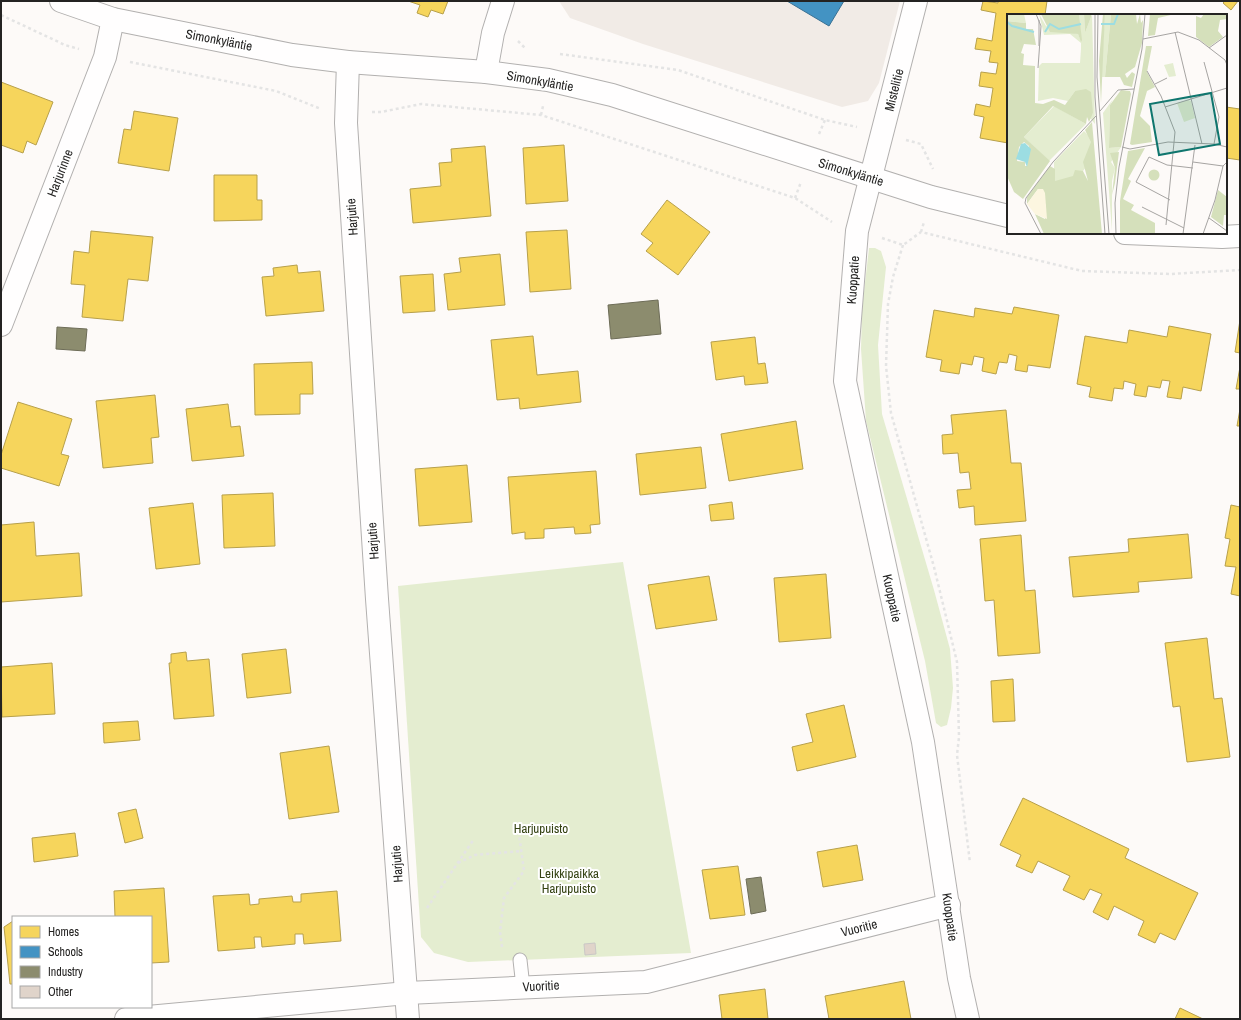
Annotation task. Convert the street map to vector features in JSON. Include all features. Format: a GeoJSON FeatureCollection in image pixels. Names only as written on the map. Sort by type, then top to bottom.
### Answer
{"type":"FeatureCollection","features":[{"type":"Feature","properties":{"kind":"street","name":"Simonkyläntie"},"geometry":{"type":"LineString","coordinates":[[61,1],[113,19],[292,55],[348,62],[486,72],[548,80],[612,95],[931,197],[1007,216]]}},
{"type":"Feature","properties":{"kind":"street"},"geometry":{"type":"LineString","coordinates":[[486,72],[493,33],[503,1]]}},
{"type":"Feature","properties":{"kind":"street","name":"Mistelitie"},"geometry":{"type":"LineString","coordinates":[[870,178],[916,1]]}},
{"type":"Feature","properties":{"kind":"street","name":"Harjurinne"},"geometry":{"type":"LineString","coordinates":[[1,325],[105,57],[113,19]]}},
{"type":"Feature","properties":{"kind":"street","name":"Harjutie"},"geometry":{"type":"LineString","coordinates":[[348,62],[346,112],[377,599],[408,1019]]}},
{"type":"Feature","properties":{"kind":"street","name":"Kuoppatie"},"geometry":{"type":"LineString","coordinates":[[870,178],[857,231],[845,381],[923,742],[959,978],[968,1019]]}},
{"type":"Feature","properties":{"kind":"street"},"geometry":{"type":"LineString","coordinates":[[1149,234],[1222,237],[1240,236]]}},
{"type":"Feature","properties":{"kind":"street","name":"Vuoritie"},"geometry":{"type":"LineString","coordinates":[[126,1019],[407,994],[522,987],[646,982],[949,905]]}},
{"type":"Feature","properties":{"kind":"lane"},"geometry":{"type":"LineString","coordinates":[[520,960],[522,987]]}},
{"type":"Feature","properties":{"kind":"path"},"geometry":{"type":"LineString","coordinates":[[1,15],[65,45],[105,57],[276,91],[318,108],[346,112],[381,112],[421,104],[541,115],[795,198],[834,224],[903,245]]}},
{"type":"Feature","properties":{"kind":"path"},"geometry":{"type":"LineString","coordinates":[[493,33],[512,34],[523,48],[530,49]]}},
{"type":"Feature","properties":{"kind":"path"},"geometry":{"type":"LineString","coordinates":[[552,53],[678,70],[825,120],[882,133],[920,144],[936,174]]}},
{"type":"Feature","properties":{"kind":"path"},"geometry":{"type":"LineString","coordinates":[[971,870],[957,755],[959,737],[957,662],[934,567],[891,413],[886,366],[888,304],[892,277],[903,245],[921,232],[1082,271],[1170,274],[1240,270]]}},
{"type":"Feature","properties":{"kind":"path"},"geometry":{"type":"LineString","coordinates":[[519,834],[524,871],[504,898],[500,932],[502,947],[520,960]]}},
{"type":"Feature","properties":{"kind":"path"},"geometry":{"type":"LineString","coordinates":[[403,940],[474,839]]}},
{"type":"Feature","properties":{"kind":"path"},"geometry":{"type":"LineString","coordinates":[[457,864],[475,855],[521,851]]}},
{"type":"Feature","properties":{"kind":"shaded area"},"geometry":{"type":"Polygon","coordinates":[[[559,1],[900,1],[879,83],[868,101],[842,107],[643,44],[570,18],[559,1]]]}},
{"type":"Feature","properties":{"kind":"green space"},"geometry":{"type":"Polygon","coordinates":[[[869,248],[875,248],[881,251],[886,267],[878,345],[882,414],[950,649],[953,688],[951,708],[947,725],[941,727],[936,723],[925,661],[866,421],[861,349],[862,309],[869,248]]]}},
{"type":"Feature","properties":{"kind":"green space","name":"Harjupuisto"},"geometry":{"type":"Polygon","coordinates":[[[623,562],[691,953],[468,962],[434,953],[421,937],[398,586],[623,562]]]}},
{"type":"Feature","properties":{"kind":"building: Homes"},"geometry":{"type":"Polygon","coordinates":[[[408,1],[448,1],[443,14],[431,10],[428,17],[417,13],[420,5],[408,1]]]}},
{"type":"Feature","properties":{"kind":"building: Homes"},"geometry":{"type":"Polygon","coordinates":[[[983,1],[998,3],[998,1],[1047,1],[1045,14],[1007,14],[1007,143],[980,138],[984,117],[974,115],[976,104],[990,107],[993,88],[979,86],[981,72],[996,74],[998,63],[989,62],[991,51],[975,49],[977,38],[992,41],[996,13],[981,10],[983,1]]]}},
{"type":"Feature","properties":{"kind":"building: Homes"},"geometry":{"type":"Polygon","coordinates":[[[1225,1],[1238,1],[1231,10],[1223,3],[1225,1]]]}},
{"type":"Feature","properties":{"kind":"building: Homes"},"geometry":{"type":"Polygon","coordinates":[[[1,82],[53,102],[36,145],[27,141],[23,153],[1,145],[1,82]]]}},
{"type":"Feature","properties":{"kind":"building: Homes"},"geometry":{"type":"Polygon","coordinates":[[[1227,107],[1240,109],[1240,160],[1227,158],[1227,107]]]}},
{"type":"Feature","properties":{"kind":"building: Homes"},"geometry":{"type":"Polygon","coordinates":[[[134,111],[178,118],[169,171],[118,163],[124,129],[131,130],[134,111]]]}},
{"type":"Feature","properties":{"kind":"building: Homes"},"geometry":{"type":"Polygon","coordinates":[[[564,145],[568,201],[526,204],[523,148],[564,145]]]}},
{"type":"Feature","properties":{"kind":"building: Homes"},"geometry":{"type":"Polygon","coordinates":[[[485,146],[491,216],[413,223],[410,189],[441,186],[439,163],[452,162],[451,149],[485,146]]]}},
{"type":"Feature","properties":{"kind":"building: Homes"},"geometry":{"type":"Polygon","coordinates":[[[214,175],[257,175],[257,200],[262,200],[262,220],[214,221],[214,175]]]}},
{"type":"Feature","properties":{"kind":"building: Homes"},"geometry":{"type":"Polygon","coordinates":[[[667,200],[710,232],[678,275],[646,251],[653,243],[641,234],[667,200]]]}},
{"type":"Feature","properties":{"kind":"building: Homes"},"geometry":{"type":"Polygon","coordinates":[[[567,230],[571,289],[530,292],[526,232],[567,230]]]}},
{"type":"Feature","properties":{"kind":"building: Homes"},"geometry":{"type":"Polygon","coordinates":[[[91,231],[153,237],[148,281],[128,279],[123,321],[82,317],[85,285],[71,284],[74,251],[89,253],[91,231]]]}},
{"type":"Feature","properties":{"kind":"building: Homes"},"geometry":{"type":"Polygon","coordinates":[[[500,254],[505,305],[448,310],[444,274],[461,272],[459,258],[500,254]]]}},
{"type":"Feature","properties":{"kind":"building: Homes"},"geometry":{"type":"Polygon","coordinates":[[[297,265],[298,273],[320,271],[324,311],[266,316],[262,277],[274,276],[273,268],[297,265]]]}},
{"type":"Feature","properties":{"kind":"building: Homes"},"geometry":{"type":"Polygon","coordinates":[[[433,274],[435,311],[403,313],[400,276],[433,274]]]}},
{"type":"Feature","properties":{"kind":"building: Homes"},"geometry":{"type":"Polygon","coordinates":[[[1014,307],[1059,315],[1050,368],[1028,365],[1027,372],[1015,370],[1017,356],[1009,354],[1007,363],[999,362],[996,374],[982,371],[984,358],[974,356],[972,365],[961,363],[959,374],[940,371],[942,360],[926,357],[934,310],[974,317],[975,308],[1012,314],[1014,307]]]}},
{"type":"Feature","properties":{"kind":"building: Homes"},"geometry":{"type":"Polygon","coordinates":[[[1240,320],[1240,353],[1235,352],[1240,320]]]}},
{"type":"Feature","properties":{"kind":"building: Homes"},"geometry":{"type":"Polygon","coordinates":[[[1169,326],[1211,334],[1201,391],[1183,387],[1181,399],[1167,397],[1170,381],[1162,380],[1160,388],[1148,386],[1146,397],[1134,395],[1136,384],[1124,381],[1123,389],[1114,388],[1112,401],[1089,397],[1091,387],[1077,384],[1085,336],[1127,343],[1129,330],[1167,337],[1169,326]]]}},
{"type":"Feature","properties":{"kind":"building: Homes"},"geometry":{"type":"Polygon","coordinates":[[[533,336],[537,375],[578,371],[581,402],[520,409],[519,398],[497,400],[491,340],[533,336]]]}},
{"type":"Feature","properties":{"kind":"building: Homes"},"geometry":{"type":"Polygon","coordinates":[[[755,337],[758,364],[765,363],[768,383],[745,385],[744,376],[716,380],[711,342],[755,337]]]}},
{"type":"Feature","properties":{"kind":"building: Homes"},"geometry":{"type":"Polygon","coordinates":[[[312,362],[313,394],[300,394],[300,414],[255,415],[254,364],[312,362]]]}},
{"type":"Feature","properties":{"kind":"building: Homes"},"geometry":{"type":"Polygon","coordinates":[[[1240,367],[1240,389],[1236,389],[1240,367]]]}},
{"type":"Feature","properties":{"kind":"building: Homes"},"geometry":{"type":"Polygon","coordinates":[[[155,395],[159,437],[151,438],[153,463],[103,468],[96,401],[155,395]]]}},
{"type":"Feature","properties":{"kind":"building: Homes"},"geometry":{"type":"Polygon","coordinates":[[[18,402],[72,419],[61,454],[69,456],[59,486],[1,468],[1,455],[18,402]]]}},
{"type":"Feature","properties":{"kind":"building: Homes"},"geometry":{"type":"Polygon","coordinates":[[[228,404],[231,427],[240,426],[244,456],[192,461],[186,409],[228,404]]]}},
{"type":"Feature","properties":{"kind":"building: Homes"},"geometry":{"type":"Polygon","coordinates":[[[1240,409],[1240,426],[1237,426],[1240,409]]]}},
{"type":"Feature","properties":{"kind":"building: Homes"},"geometry":{"type":"Polygon","coordinates":[[[1006,410],[1011,463],[1021,463],[1026,521],[975,525],[974,506],[959,508],[957,490],[971,489],[969,472],[960,473],[958,453],[943,454],[942,435],[953,434],[951,415],[1006,410]]]}},
{"type":"Feature","properties":{"kind":"building: Homes"},"geometry":{"type":"Polygon","coordinates":[[[796,421],[803,469],[729,481],[721,434],[796,421]]]}},
{"type":"Feature","properties":{"kind":"building: Homes"},"geometry":{"type":"Polygon","coordinates":[[[701,447],[706,488],[640,495],[636,454],[701,447]]]}},
{"type":"Feature","properties":{"kind":"building: Homes"},"geometry":{"type":"Polygon","coordinates":[[[467,465],[472,522],[419,526],[415,469],[467,465]]]}},
{"type":"Feature","properties":{"kind":"building: Homes"},"geometry":{"type":"Polygon","coordinates":[[[596,471],[600,524],[590,525],[591,533],[575,534],[574,527],[544,529],[544,538],[525,539],[525,532],[512,534],[508,477],[596,471]]]}},
{"type":"Feature","properties":{"kind":"building: Homes"},"geometry":{"type":"Polygon","coordinates":[[[273,493],[275,546],[224,548],[222,495],[273,493]]]}},
{"type":"Feature","properties":{"kind":"building: Homes"},"geometry":{"type":"Polygon","coordinates":[[[732,502],[734,519],[711,521],[709,505],[732,502]]]}},
{"type":"Feature","properties":{"kind":"building: Homes"},"geometry":{"type":"Polygon","coordinates":[[[193,503],[200,564],[156,569],[149,508],[193,503]]]}},
{"type":"Feature","properties":{"kind":"building: Homes"},"geometry":{"type":"Polygon","coordinates":[[[1231,505],[1240,507],[1240,596],[1231,594],[1236,567],[1225,566],[1230,539],[1225,538],[1231,505]]]}},
{"type":"Feature","properties":{"kind":"building: Homes"},"geometry":{"type":"Polygon","coordinates":[[[34,522],[36,556],[79,553],[82,596],[1,602],[1,525],[34,522]]]}},
{"type":"Feature","properties":{"kind":"building: Homes"},"geometry":{"type":"Polygon","coordinates":[[[1188,534],[1192,578],[1138,582],[1139,592],[1073,597],[1069,557],[1129,552],[1128,539],[1188,534]]]}},
{"type":"Feature","properties":{"kind":"building: Homes"},"geometry":{"type":"Polygon","coordinates":[[[1021,535],[1025,591],[1035,590],[1040,653],[998,656],[994,600],[985,601],[980,539],[1021,535]]]}},
{"type":"Feature","properties":{"kind":"building: Homes"},"geometry":{"type":"Polygon","coordinates":[[[826,574],[831,638],[779,642],[774,578],[826,574]]]}},
{"type":"Feature","properties":{"kind":"building: Homes"},"geometry":{"type":"Polygon","coordinates":[[[709,576],[717,620],[656,629],[648,585],[709,576]]]}},
{"type":"Feature","properties":{"kind":"building: Homes"},"geometry":{"type":"Polygon","coordinates":[[[1207,638],[1214,699],[1222,698],[1230,757],[1187,762],[1180,706],[1173,707],[1165,643],[1207,638]]]}},
{"type":"Feature","properties":{"kind":"building: Homes"},"geometry":{"type":"Polygon","coordinates":[[[286,649],[291,693],[247,698],[242,654],[286,649]]]}},
{"type":"Feature","properties":{"kind":"building: Homes"},"geometry":{"type":"Polygon","coordinates":[[[186,652],[187,661],[209,659],[214,716],[174,719],[169,663],[171,663],[171,654],[186,652]]]}},
{"type":"Feature","properties":{"kind":"building: Homes"},"geometry":{"type":"Polygon","coordinates":[[[52,663],[55,714],[2,717],[1,667],[52,663]]]}},
{"type":"Feature","properties":{"kind":"building: Homes"},"geometry":{"type":"Polygon","coordinates":[[[1013,679],[1015,721],[993,722],[991,681],[1013,679]]]}},
{"type":"Feature","properties":{"kind":"building: Homes"},"geometry":{"type":"Polygon","coordinates":[[[844,705],[856,757],[797,771],[792,747],[813,742],[806,714],[844,705]]]}},
{"type":"Feature","properties":{"kind":"building: Homes"},"geometry":{"type":"Polygon","coordinates":[[[138,721],[140,740],[104,743],[103,723],[138,721]]]}},
{"type":"Feature","properties":{"kind":"building: Homes"},"geometry":{"type":"Polygon","coordinates":[[[329,746],[339,812],[289,819],[280,753],[329,746]]]}},
{"type":"Feature","properties":{"kind":"building: Homes"},"geometry":{"type":"Polygon","coordinates":[[[1023,798],[1129,849],[1125,858],[1198,893],[1175,940],[1160,933],[1155,943],[1138,935],[1144,921],[1114,906],[1108,920],[1093,912],[1102,894],[1090,889],[1084,900],[1063,890],[1070,876],[1038,861],[1032,873],[1016,866],[1021,855],[1000,845],[1023,798]]]}},
{"type":"Feature","properties":{"kind":"building: Homes"},"geometry":{"type":"Polygon","coordinates":[[[136,809],[143,838],[125,843],[118,813],[136,809]]]}},
{"type":"Feature","properties":{"kind":"building: Homes"},"geometry":{"type":"Polygon","coordinates":[[[75,833],[78,856],[34,862],[32,838],[75,833]]]}},
{"type":"Feature","properties":{"kind":"building: Homes"},"geometry":{"type":"Polygon","coordinates":[[[857,845],[863,880],[823,887],[817,852],[857,845]]]}},
{"type":"Feature","properties":{"kind":"building: Homes"},"geometry":{"type":"Polygon","coordinates":[[[738,866],[745,915],[710,919],[702,870],[738,866]]]}},
{"type":"Feature","properties":{"kind":"building: Homes"},"geometry":{"type":"Polygon","coordinates":[[[164,888],[169,962],[152,963],[152,916],[115,916],[114,891],[164,888]]]}},
{"type":"Feature","properties":{"kind":"building: Homes"},"geometry":{"type":"Polygon","coordinates":[[[337,891],[341,941],[304,944],[303,934],[295,934],[295,944],[262,947],[261,937],[254,937],[255,948],[218,951],[213,896],[249,894],[250,905],[259,904],[259,899],[292,896],[293,902],[301,902],[301,894],[337,891]]]}},
{"type":"Feature","properties":{"kind":"building: Homes"},"geometry":{"type":"Polygon","coordinates":[[[12,922],[12,984],[10,984],[4,927],[12,922]]]}},
{"type":"Feature","properties":{"kind":"building: Homes"},"geometry":{"type":"Polygon","coordinates":[[[904,981],[911,1019],[829,1019],[825,996],[904,981]]]}},
{"type":"Feature","properties":{"kind":"building: Homes"},"geometry":{"type":"Polygon","coordinates":[[[765,989],[768,1019],[722,1019],[719,995],[765,989]]]}},
{"type":"Feature","properties":{"kind":"building: Homes"},"geometry":{"type":"Polygon","coordinates":[[[1180,1008],[1203,1019],[1175,1019],[1180,1008]]]}},
{"type":"Feature","properties":{"kind":"building: Schools"},"geometry":{"type":"Polygon","coordinates":[[[787,1],[844,1],[829,26],[787,1]]]}},
{"type":"Feature","properties":{"kind":"building: Industry"},"geometry":{"type":"Polygon","coordinates":[[[658,300],[661,334],[611,339],[608,305],[658,300]]]}},
{"type":"Feature","properties":{"kind":"building: Industry"},"geometry":{"type":"Polygon","coordinates":[[[57,327],[87,329],[85,351],[56,349],[57,327]]]}},
{"type":"Feature","properties":{"kind":"building: Industry"},"geometry":{"type":"Polygon","coordinates":[[[761,877],[766,911],[751,914],[746,879],[761,877]]]}},
{"type":"Feature","properties":{"kind":"building: Other"},"geometry":{"type":"Polygon","coordinates":[[[595,943],[596,954],[585,955],[584,944],[595,943]]]}},
{"type":"Feature","properties":{"kind":"park label","name":"Leikkipaikka Harjupuisto"},"geometry":{"type":"Point","coordinates":[569,880]}}]}
